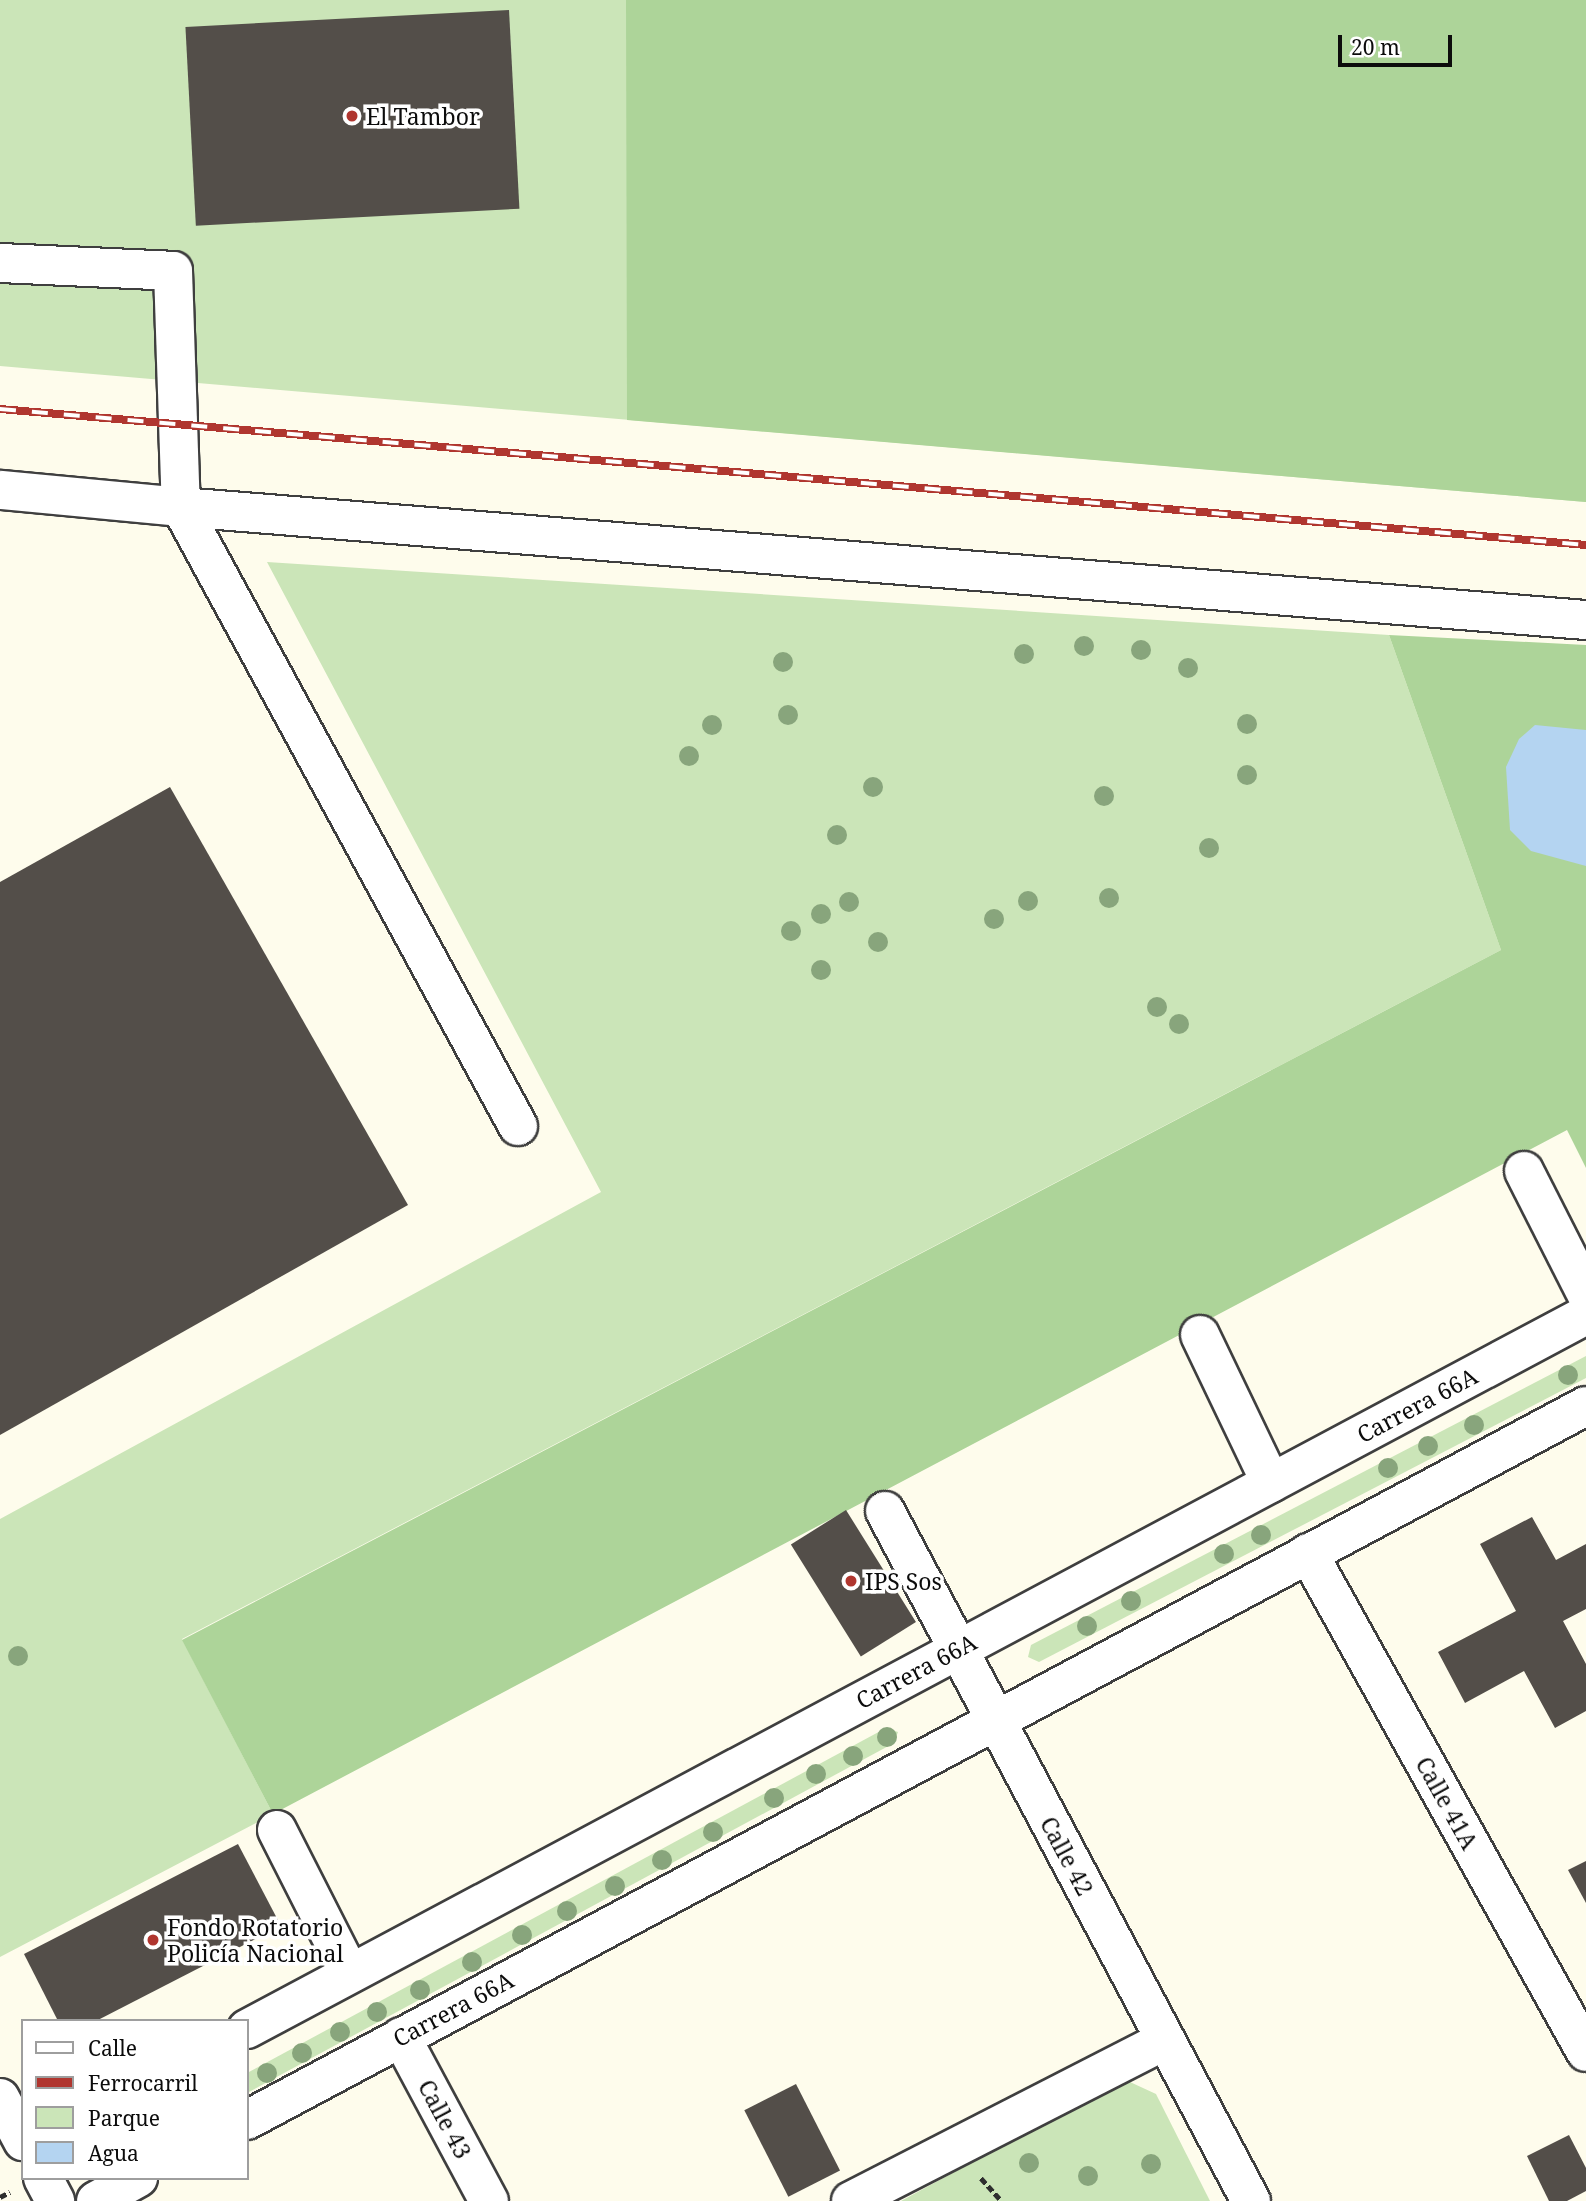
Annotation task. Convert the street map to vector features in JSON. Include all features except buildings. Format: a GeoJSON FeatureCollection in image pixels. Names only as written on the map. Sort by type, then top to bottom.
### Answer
{"type":"FeatureCollection","features":[{"type":"Feature","properties":{"kind":"street"},"geometry":{"type":"LineString","coordinates":[[0,262],[173,271],[181,507],[518,1126]]}},
{"type":"Feature","properties":{"kind":"street"},"geometry":{"type":"LineString","coordinates":[[0,490],[181,507],[1586,620]]}},
{"type":"Feature","properties":{"kind":"street"},"geometry":{"type":"LineString","coordinates":[[1524,1171],[1586,1293]]}},
{"type":"Feature","properties":{"kind":"street","name":"Carrera 66A"},"geometry":{"type":"LineString","coordinates":[[248,2028],[1586,1315]]}},
{"type":"Feature","properties":{"kind":"street"},"geometry":{"type":"LineString","coordinates":[[1200,1335],[1271,1483]]}},
{"type":"Feature","properties":{"kind":"street","name":"Carrera 66A"},"geometry":{"type":"LineString","coordinates":[[248,2119],[994,1719],[1586,1406]]}},
{"type":"Feature","properties":{"kind":"street","name":"Calle 42"},"geometry":{"type":"LineString","coordinates":[[885,1511],[1251,2201]]}},
{"type":"Feature","properties":{"kind":"street","name":"Calle 41A"},"geometry":{"type":"LineString","coordinates":[[1308,1553],[1586,2052]]}},
{"type":"Feature","properties":{"kind":"street"},"geometry":{"type":"LineString","coordinates":[[277,1830],[350,1973]]}},
{"type":"Feature","properties":{"kind":"street","name":"Calle 43"},"geometry":{"type":"LineString","coordinates":[[401,2037],[489,2201]]}},
{"type":"Feature","properties":{"kind":"street"},"geometry":{"type":"LineString","coordinates":[[851,2201],[1165,2040]]}},
{"type":"Feature","properties":{"kind":"street"},"geometry":{"type":"LineString","coordinates":[[0,2098],[21,2137]]}},
{"type":"Feature","properties":{"kind":"street"},"geometry":{"type":"LineString","coordinates":[[0,2160],[21,2149]]}},
{"type":"Feature","properties":{"kind":"street"},"geometry":{"type":"LineString","coordinates":[[44,2180],[55,2201]]}},
{"type":"Feature","properties":{"kind":"street"},"geometry":{"type":"LineString","coordinates":[[96,2201],[134,2180]]}},
{"type":"Feature","properties":{"kind":"path"},"geometry":{"type":"LineString","coordinates":[[978,2176],[1002,2201]]}},
{"type":"Feature","properties":{"kind":"green space"},"geometry":{"type":"Polygon","coordinates":[[[0,0],[1586,0],[1586,502],[0,366],[0,0]]]}},
{"type":"Feature","properties":{"kind":"green space"},"geometry":{"type":"Polygon","coordinates":[[[626,0],[1586,0],[1586,502],[627,420],[626,0]]]}},
{"type":"Feature","properties":{"kind":"green space"},"geometry":{"type":"Polygon","coordinates":[[[267,562],[1389,635],[1501,950],[182,1639],[273,1814],[0,1957],[0,1519],[601,1192],[267,562]]]}},
{"type":"Feature","properties":{"kind":"green space"},"geometry":{"type":"Polygon","coordinates":[[[1389,635],[1586,645],[1586,1168],[1567,1130],[273,1814],[182,1640],[1501,950],[1389,635]]]}},
{"type":"Feature","properties":{"kind":"green space"},"geometry":{"type":"Polygon","coordinates":[[[1586,1356],[1586,1378],[1039,1662],[1028,1657],[1031,1645],[1586,1356]]]}},
{"type":"Feature","properties":{"kind":"green space"},"geometry":{"type":"Polygon","coordinates":[[[886,1728],[898,1732],[894,1743],[248,2092],[248,2072],[886,1728]]]}},
{"type":"Feature","properties":{"kind":"green space"},"geometry":{"type":"Polygon","coordinates":[[[1130,2082],[1156,2094],[1210,2201],[901,2201],[1118,2083],[1130,2082]]]}},
{"type":"Feature","properties":{"kind":"water"},"geometry":{"type":"Polygon","coordinates":[[[1535,725],[1586,730],[1586,866],[1531,851],[1510,830],[1506,767],[1519,739],[1535,725]]]}},
{"type":"Feature","properties":{"kind":"railway"},"geometry":{"type":"LineString","coordinates":[[0,409],[1586,545]]}},
{"type":"Feature","properties":{"kind":"place","name":"El Tambor"},"geometry":{"type":"Point","coordinates":[352,116]}},
{"type":"Feature","properties":{"kind":"place","name":"IPS Sos"},"geometry":{"type":"Point","coordinates":[851,1581]}},
{"type":"Feature","properties":{"kind":"place","name":"Fondo Rotatorio Policía Nacional"},"geometry":{"type":"Point","coordinates":[153,1940]}}]}
